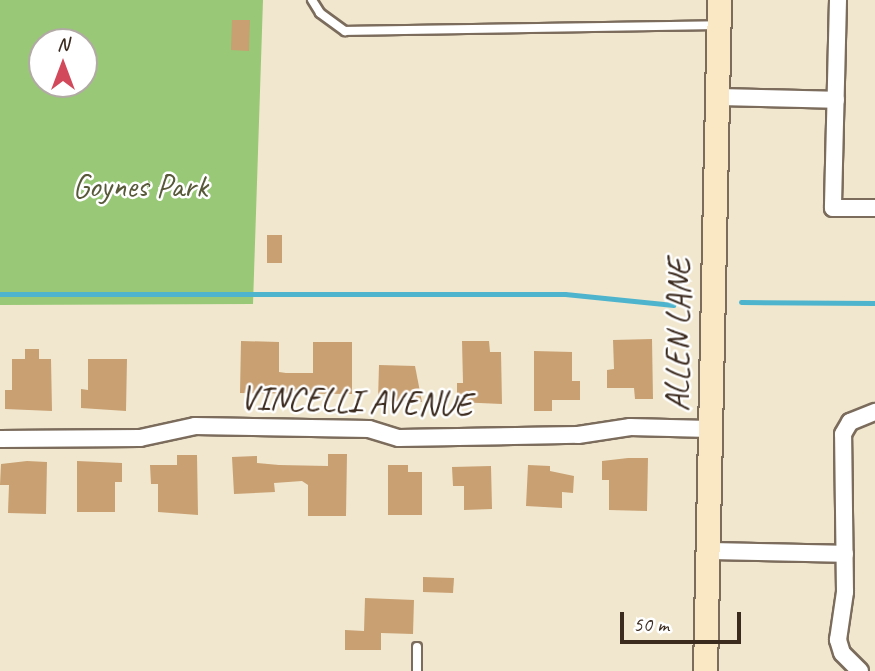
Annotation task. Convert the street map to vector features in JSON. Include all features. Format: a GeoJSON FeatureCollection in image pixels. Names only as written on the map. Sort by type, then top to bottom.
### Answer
{"type":"FeatureCollection","features":[{"type":"Feature","properties":{"kind":"main road","name":"ALLEN LANE"},"geometry":{"type":"LineString","coordinates":[[705,671],[719,0]]}},
{"type":"Feature","properties":{"kind":"street"},"geometry":{"type":"LineString","coordinates":[[838,0],[833,208],[875,208]]}},
{"type":"Feature","properties":{"kind":"street"},"geometry":{"type":"LineString","coordinates":[[717,97],[836,100]]}},
{"type":"Feature","properties":{"kind":"street"},"geometry":{"type":"LineString","coordinates":[[855,668],[838,640],[845,554],[843,434],[850,422],[875,412]]}},
{"type":"Feature","properties":{"kind":"street","name":"VINCELLI AVENUE"},"geometry":{"type":"LineString","coordinates":[[0,439],[140,438],[195,426],[369,429],[399,438],[578,436],[630,427],[710,429]]}},
{"type":"Feature","properties":{"kind":"street"},"geometry":{"type":"LineString","coordinates":[[708,551],[845,554]]}},
{"type":"Feature","properties":{"kind":"lane"},"geometry":{"type":"LineString","coordinates":[[312,0],[331,24],[345,31],[718,24]]}},
{"type":"Feature","properties":{"kind":"lane"},"geometry":{"type":"LineString","coordinates":[[416,671],[417,647]]}},
{"type":"Feature","properties":{"kind":"green space","name":"Goynes Park"},"geometry":{"type":"Polygon","coordinates":[[[0,0],[263,0],[253,304],[0,305],[0,0]]]}},
{"type":"Feature","properties":{"kind":"building"},"geometry":{"type":"Polygon","coordinates":[[[232,20],[250,20],[249,51],[231,50],[232,20]]]}},
{"type":"Feature","properties":{"kind":"building"},"geometry":{"type":"Polygon","coordinates":[[[267,235],[282,235],[282,263],[267,263],[267,235]]]}},
{"type":"Feature","properties":{"kind":"building"},"geometry":{"type":"Polygon","coordinates":[[[652,339],[653,399],[635,399],[634,388],[607,388],[607,370],[614,369],[613,340],[652,339]]]}},
{"type":"Feature","properties":{"kind":"building"},"geometry":{"type":"Polygon","coordinates":[[[241,341],[279,342],[279,372],[286,373],[313,373],[313,342],[352,342],[352,394],[240,393],[241,341]]]}},
{"type":"Feature","properties":{"kind":"building"},"geometry":{"type":"Polygon","coordinates":[[[462,341],[489,341],[490,352],[501,352],[502,404],[457,402],[457,383],[463,383],[462,341]]]}},
{"type":"Feature","properties":{"kind":"building"},"geometry":{"type":"Polygon","coordinates":[[[25,349],[39,349],[39,359],[51,359],[52,411],[5,409],[5,390],[12,390],[12,359],[25,359],[25,349]]]}},
{"type":"Feature","properties":{"kind":"building"},"geometry":{"type":"Polygon","coordinates":[[[534,351],[572,352],[572,381],[580,381],[580,400],[552,400],[552,411],[534,411],[534,351]]]}},
{"type":"Feature","properties":{"kind":"building"},"geometry":{"type":"Polygon","coordinates":[[[88,359],[127,359],[126,411],[81,408],[81,389],[88,390],[88,359]]]}},
{"type":"Feature","properties":{"kind":"building"},"geometry":{"type":"Polygon","coordinates":[[[379,365],[415,366],[422,402],[378,401],[379,365]]]}},
{"type":"Feature","properties":{"kind":"building"},"geometry":{"type":"Polygon","coordinates":[[[328,454],[347,454],[346,516],[308,516],[308,485],[302,481],[274,483],[275,492],[234,494],[232,457],[257,456],[257,463],[328,466],[328,454]]]}},
{"type":"Feature","properties":{"kind":"building"},"geometry":{"type":"Polygon","coordinates":[[[177,455],[197,455],[198,515],[158,512],[158,484],[151,484],[150,465],[177,465],[177,455]]]}},
{"type":"Feature","properties":{"kind":"building"},"geometry":{"type":"Polygon","coordinates":[[[648,458],[647,511],[609,510],[609,480],[602,480],[602,461],[648,458]]]}},
{"type":"Feature","properties":{"kind":"building"},"geometry":{"type":"Polygon","coordinates":[[[77,461],[122,463],[122,482],[115,482],[115,512],[77,512],[77,461]]]}},
{"type":"Feature","properties":{"kind":"building"},"geometry":{"type":"Polygon","coordinates":[[[47,462],[46,514],[8,513],[9,485],[0,485],[1,464],[47,462]]]}},
{"type":"Feature","properties":{"kind":"building"},"geometry":{"type":"Polygon","coordinates":[[[388,465],[408,465],[408,472],[422,472],[422,515],[388,515],[388,465]]]}},
{"type":"Feature","properties":{"kind":"building"},"geometry":{"type":"Polygon","coordinates":[[[528,465],[550,466],[550,471],[574,476],[573,493],[562,492],[562,508],[526,506],[528,465]]]}},
{"type":"Feature","properties":{"kind":"building"},"geometry":{"type":"Polygon","coordinates":[[[491,466],[492,509],[464,510],[464,486],[453,486],[452,467],[491,466]]]}},
{"type":"Feature","properties":{"kind":"building"},"geometry":{"type":"Polygon","coordinates":[[[423,577],[454,578],[453,593],[423,592],[423,577]]]}},
{"type":"Feature","properties":{"kind":"building"},"geometry":{"type":"Polygon","coordinates":[[[365,598],[414,600],[413,634],[381,633],[381,650],[345,650],[345,630],[364,631],[365,598]]]}},
{"type":"Feature","properties":{"kind":"waterway"},"geometry":{"type":"LineString","coordinates":[[0,294],[565,294],[673,305]]}},
{"type":"Feature","properties":{"kind":"waterway"},"geometry":{"type":"LineString","coordinates":[[741,302],[875,303]]}}]}
